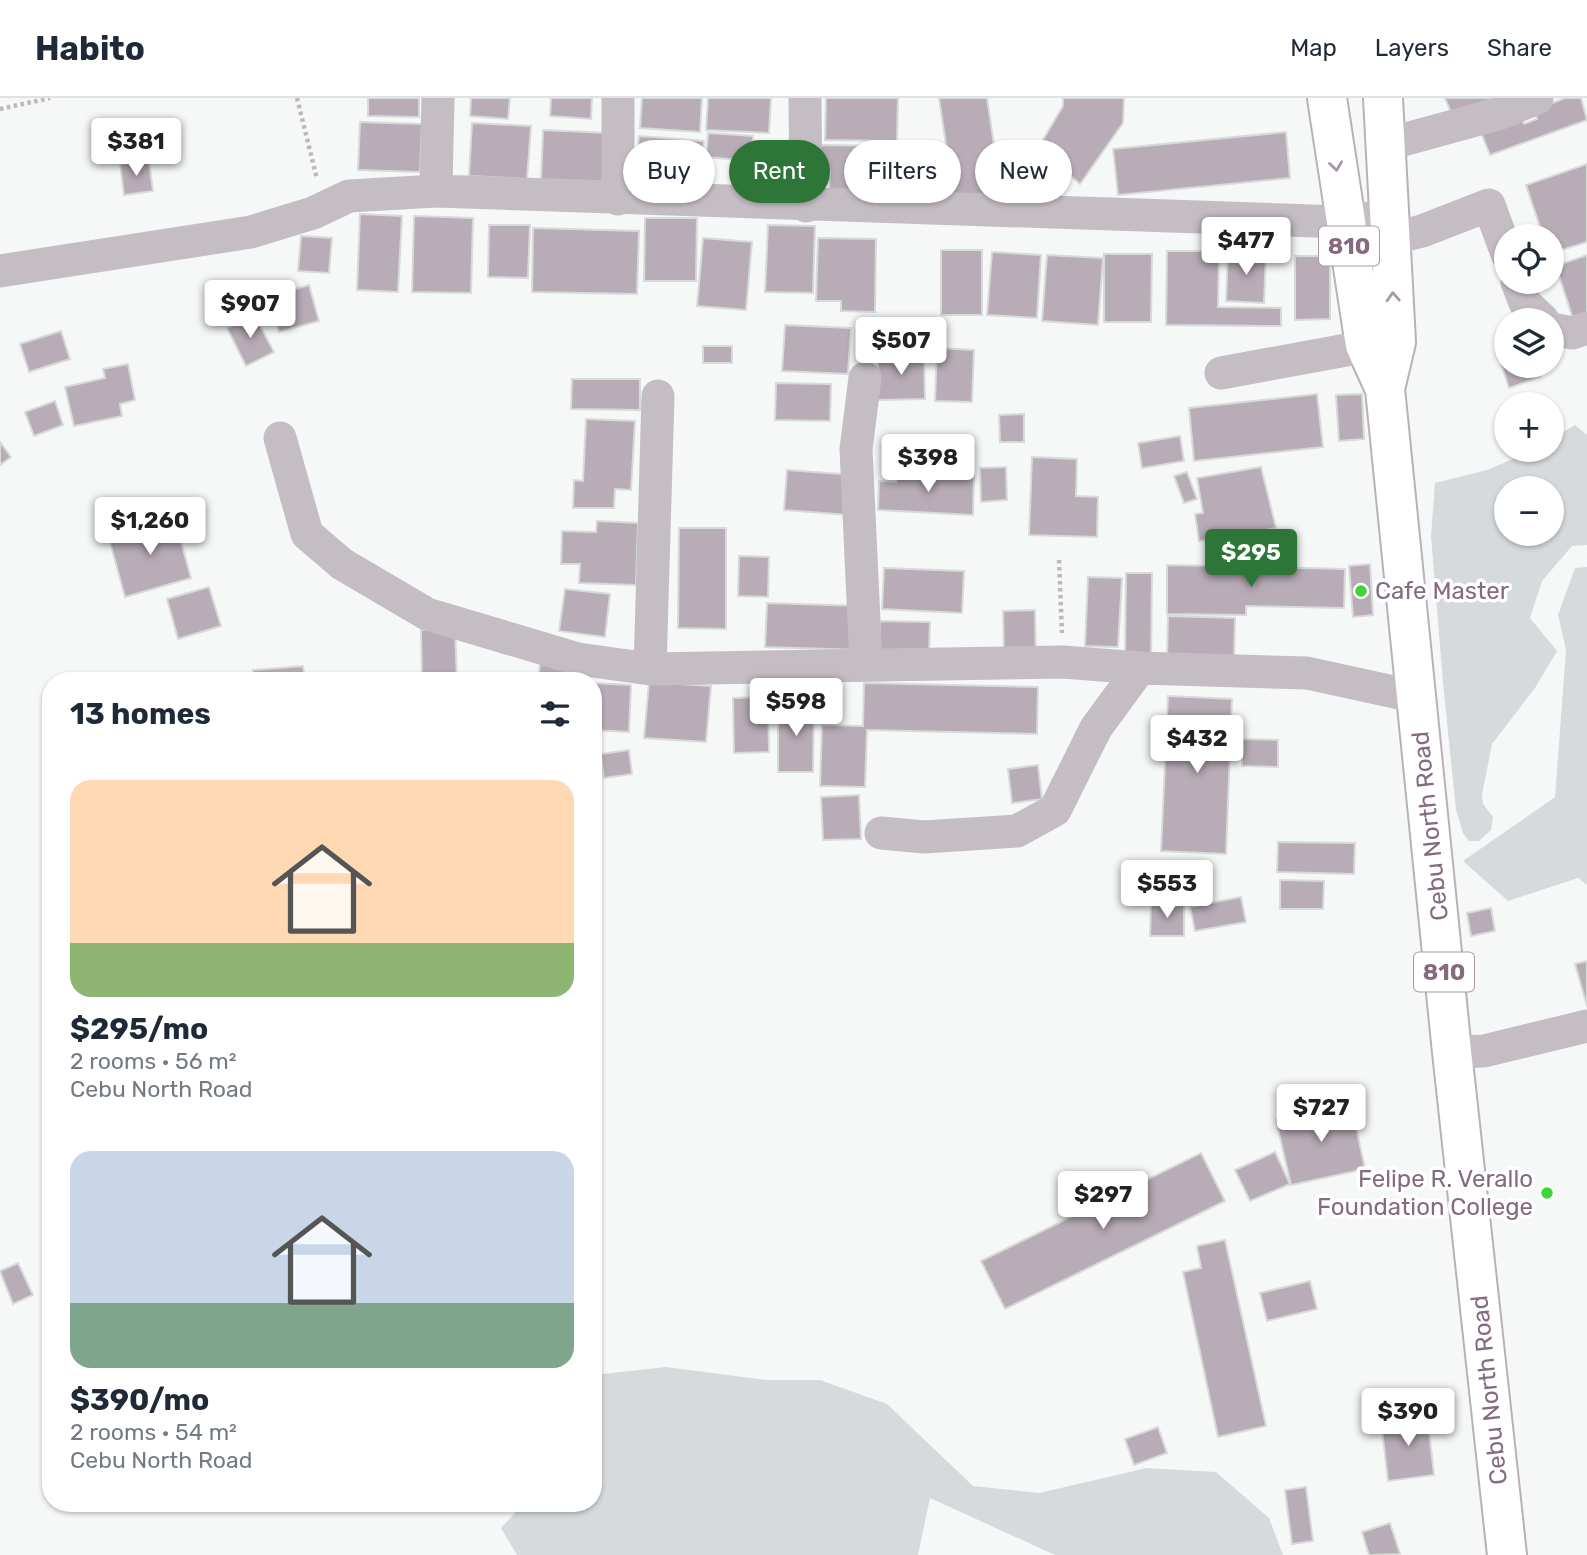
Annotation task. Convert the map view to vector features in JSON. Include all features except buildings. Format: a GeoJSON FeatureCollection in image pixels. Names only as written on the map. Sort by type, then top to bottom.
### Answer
{"type":"FeatureCollection","features":[{"type":"Feature","properties":{"kind":"highway","name":"Cebu North Road"},"geometry":{"type":"LineString","coordinates":[[1327,98],[1343,222],[1357,285],[1380,344]]}},
{"type":"Feature","properties":{"kind":"highway","name":"Cebu North Road"},"geometry":{"type":"LineString","coordinates":[[1383,98],[1388,144],[1390,227],[1380,344],[1452,1052],[1507,1555]]}},
{"type":"Feature","properties":{"kind":"street"},"geometry":{"type":"LineString","coordinates":[[436,191],[438,98]]}},
{"type":"Feature","properties":{"kind":"street"},"geometry":{"type":"LineString","coordinates":[[618,98],[618,199]]}},
{"type":"Feature","properties":{"kind":"street"},"geometry":{"type":"LineString","coordinates":[[805,98],[806,206]]}},
{"type":"Feature","properties":{"kind":"street"},"geometry":{"type":"LineString","coordinates":[[1388,144],[1501,113],[1537,98]]}},
{"type":"Feature","properties":{"kind":"street"},"geometry":{"type":"LineString","coordinates":[[0,271],[251,232],[349,197],[436,191],[806,206],[1112,212],[1343,222],[1422,231],[1489,205],[1496,224]]}},
{"type":"Feature","properties":{"kind":"street"},"geometry":{"type":"LineString","coordinates":[[1564,331],[1572,333],[1587,328]]}},
{"type":"Feature","properties":{"kind":"street"},"geometry":{"type":"LineString","coordinates":[[1221,373],[1380,344]]}},
{"type":"Feature","properties":{"kind":"street"},"geometry":{"type":"LineString","coordinates":[[865,377],[856,449],[866,665]]}},
{"type":"Feature","properties":{"kind":"street"},"geometry":{"type":"LineString","coordinates":[[650,669],[658,396]]}},
{"type":"Feature","properties":{"kind":"street"},"geometry":{"type":"LineString","coordinates":[[280,438],[307,534],[342,564],[428,614],[578,659],[650,669],[1063,662],[1140,668],[1307,673],[1418,697]]}},
{"type":"Feature","properties":{"kind":"street"},"geometry":{"type":"LineString","coordinates":[[881,833],[924,837],[1017,831],[1055,810],[1096,728],[1140,668]]}},
{"type":"Feature","properties":{"kind":"street"},"geometry":{"type":"LineString","coordinates":[[1452,1052],[1483,1051],[1587,1026]]}},
{"type":"Feature","properties":{"kind":"path"},"geometry":{"type":"LineString","coordinates":[[0,109],[50,98]]}},
{"type":"Feature","properties":{"kind":"path"},"geometry":{"type":"LineString","coordinates":[[297,98],[314,170],[327,206]]}},
{"type":"Feature","properties":{"kind":"path"},"geometry":{"type":"LineString","coordinates":[[1059,560],[1063,662]]}},
{"type":"Feature","properties":{"kind":"shaded area"},"geometry":{"type":"Polygon","coordinates":[[[1575,425],[1587,435],[1587,545],[1572,546],[1542,581],[1530,618],[1557,651],[1535,688],[1492,744],[1482,795],[1483,804],[1493,817],[1491,830],[1479,841],[1469,841],[1463,833],[1456,810],[1431,536],[1435,483],[1487,470],[1506,462],[1564,462],[1564,432],[1575,425]]]}},
{"type":"Feature","properties":{"kind":"shaded area"},"geometry":{"type":"Polygon","coordinates":[[[1587,567],[1587,885],[1578,878],[1508,901],[1463,861],[1555,797],[1566,650],[1558,615],[1575,568],[1587,567]]]}},
{"type":"Feature","properties":{"kind":"shaded area"},"geometry":{"type":"Polygon","coordinates":[[[666,1367],[766,1380],[820,1380],[887,1404],[973,1486],[1039,1493],[1147,1468],[1216,1472],[1269,1518],[1283,1555],[1055,1555],[930,1498],[918,1555],[517,1555],[501,1528],[516,1512],[602,1512],[602,1374],[666,1367]]]}},
{"type":"Feature","properties":{"kind":"place","name":"Cafe Master"},"geometry":{"type":"Point","coordinates":[1361,591]}},
{"type":"Feature","properties":{"kind":"place","name":"Felipe R. Verallo Foundation College"},"geometry":{"type":"Point","coordinates":[1547,1193]}}]}
